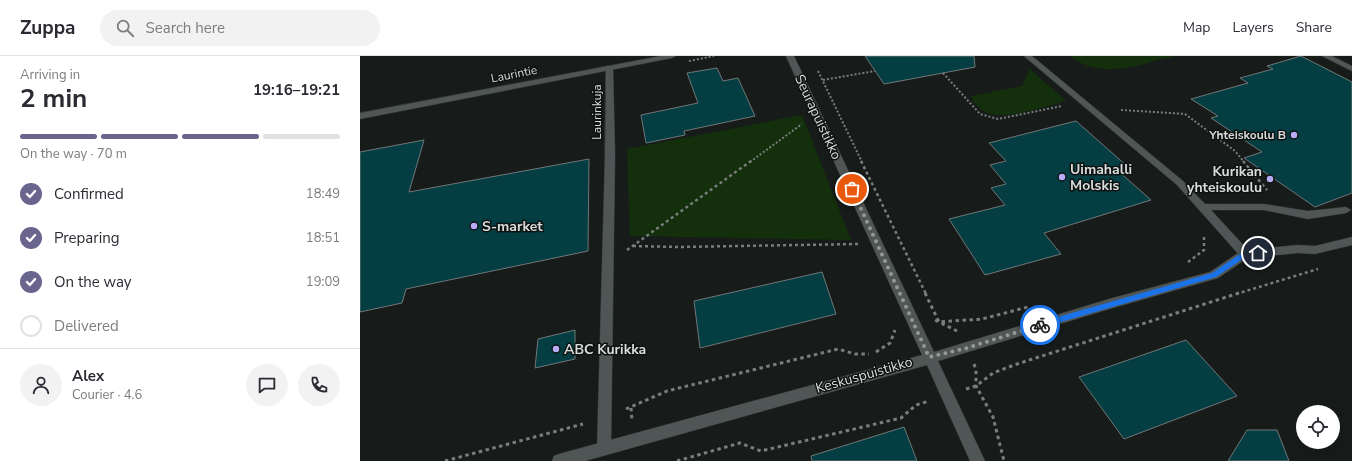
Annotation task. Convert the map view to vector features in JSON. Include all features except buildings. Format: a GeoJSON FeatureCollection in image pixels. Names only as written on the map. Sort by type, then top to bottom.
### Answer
{"type":"FeatureCollection","features":[{"type":"Feature","properties":{"kind":"street","name":"Laurintie"},"geometry":{"type":"LineString","coordinates":[[360,116],[672,56]]}},
{"type":"Feature","properties":{"kind":"street","name":"Seurapuistikko"},"geometry":{"type":"LineString","coordinates":[[790,56],[978,461]]}},
{"type":"Feature","properties":{"kind":"street"},"geometry":{"type":"LineString","coordinates":[[1028,56],[1180,183],[1245,254]]}},
{"type":"Feature","properties":{"kind":"street"},"geometry":{"type":"LineString","coordinates":[[1326,56],[1352,69]]}},
{"type":"Feature","properties":{"kind":"street","name":"Laurinkuja"},"geometry":{"type":"LineString","coordinates":[[604,448],[610,155],[609,68]]}},
{"type":"Feature","properties":{"kind":"street"},"geometry":{"type":"LineString","coordinates":[[1202,207],[1264,207],[1308,215],[1346,210]]}},
{"type":"Feature","properties":{"kind":"street","name":"Keskuspuistikko"},"geometry":{"type":"LineString","coordinates":[[559,461],[929,357],[967,348],[1109,304],[1214,275],[1245,254],[1298,249],[1314,250],[1352,241]]}},
{"type":"Feature","properties":{"kind":"path"},"geometry":{"type":"LineString","coordinates":[[817,68],[939,322]]}},
{"type":"Feature","properties":{"kind":"path"},"geometry":{"type":"LineString","coordinates":[[823,80],[875,71]]}},
{"type":"Feature","properties":{"kind":"path"},"geometry":{"type":"LineString","coordinates":[[943,73],[952,83]]}},
{"type":"Feature","properties":{"kind":"path"},"geometry":{"type":"LineString","coordinates":[[608,264],[805,122]]}},
{"type":"Feature","properties":{"kind":"path"},"geometry":{"type":"LineString","coordinates":[[1186,264],[1204,250],[1204,231]]}},
{"type":"Feature","properties":{"kind":"path"},"geometry":{"type":"LineString","coordinates":[[632,246],[679,247],[858,244]]}},
{"type":"Feature","properties":{"kind":"path"},"geometry":{"type":"LineString","coordinates":[[677,461],[740,443],[761,451],[901,418],[916,405],[976,386],[993,373],[1017,364],[1325,267]]}},
{"type":"Feature","properties":{"kind":"path"},"geometry":{"type":"LineString","coordinates":[[939,322],[982,319],[1033,306]]}},
{"type":"Feature","properties":{"kind":"path"},"geometry":{"type":"LineString","coordinates":[[445,461],[605,418],[667,391],[838,350],[855,354],[873,354],[890,343],[895,329],[918,313],[956,330],[967,348],[976,370],[976,386],[993,417],[1004,461]]}},
{"type":"Feature","properties":{"kind":"green space"},"geometry":{"type":"Polygon","coordinates":[[[1070,56],[1175,56],[1134,66],[1108,69],[1095,68],[1082,64],[1070,56]]]}},
{"type":"Feature","properties":{"kind":"green space"},"geometry":{"type":"Polygon","coordinates":[[[1030,69],[1066,101],[1026,112],[1003,115],[986,112],[972,99],[971,96],[1022,86],[1030,69]]]}},
{"type":"Feature","properties":{"kind":"green space"},"geometry":{"type":"Polygon","coordinates":[[[802,115],[851,240],[630,236],[627,149],[802,115]]]}},
{"type":"Feature","properties":{"kind":"way so far"},"geometry":{"type":"LineString","coordinates":[[852,189],[912,317],[929,357],[967,348],[1040,325]]}},
{"type":"Feature","properties":{"kind":"place","name":"Yhteiskoulu B"},"geometry":{"type":"Point","coordinates":[1294,135]}},
{"type":"Feature","properties":{"kind":"place","name":"Uimahalli Molskis"},"geometry":{"type":"Point","coordinates":[1062,177]}},
{"type":"Feature","properties":{"kind":"place","name":"Kurikan yhteiskoulu"},"geometry":{"type":"Point","coordinates":[1270,179]}},
{"type":"Feature","properties":{"kind":"place","name":"S-market"},"geometry":{"type":"Point","coordinates":[474,226]}},
{"type":"Feature","properties":{"kind":"place","name":"ABC Kurikka"},"geometry":{"type":"Point","coordinates":[556,349]}},
{"type":"Feature","properties":{"kind":"route"},"geometry":{"type":"LineString","coordinates":[[1040,325],[1214,275],[1245,254],[1258,253]]}}]}
